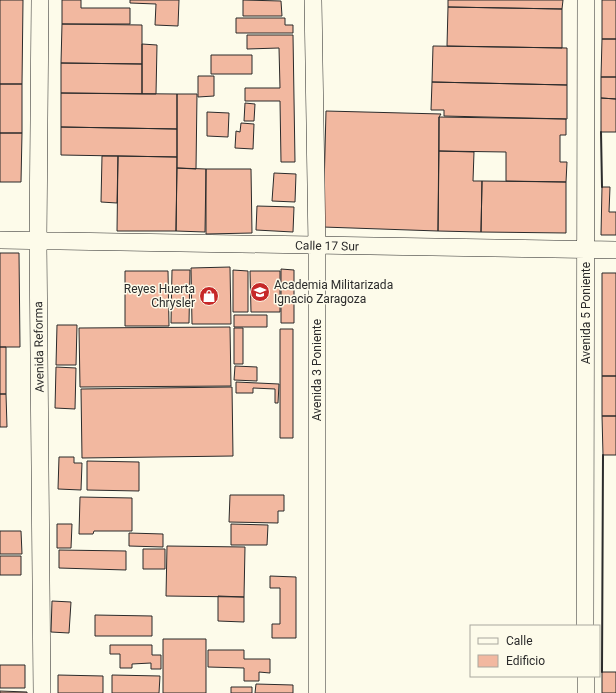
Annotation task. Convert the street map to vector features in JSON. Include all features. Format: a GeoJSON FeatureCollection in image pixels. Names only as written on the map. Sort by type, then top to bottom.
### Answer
{"type":"FeatureCollection","features":[{"type":"Feature","properties":{"kind":"street","name":"Avenida Reforma"},"geometry":{"type":"LineString","coordinates":[[40,0],[38,241],[42,693]]}},
{"type":"Feature","properties":{"kind":"street","name":"Avenida 3 Poniente"},"geometry":{"type":"LineString","coordinates":[[314,0],[317,246],[317,693]]}},
{"type":"Feature","properties":{"kind":"street","name":"Avenida 5 Poniente"},"geometry":{"type":"LineString","coordinates":[[586,0],[586,625]]}},
{"type":"Feature","properties":{"kind":"street","name":"Calle 17 Sur"},"geometry":{"type":"LineString","coordinates":[[0,240],[616,250]]}},
{"type":"Feature","properties":{"kind":"street"},"geometry":{"type":"LineString","coordinates":[[586,677],[586,693]]}},
{"type":"Feature","properties":{"kind":"building"},"geometry":{"type":"Polygon","coordinates":[[[0,0],[23,0],[22,84],[0,84],[0,0]]]}},
{"type":"Feature","properties":{"kind":"building"},"geometry":{"type":"Polygon","coordinates":[[[62,0],[81,0],[81,8],[130,8],[130,24],[62,24],[62,0]]]}},
{"type":"Feature","properties":{"kind":"building"},"geometry":{"type":"Polygon","coordinates":[[[130,0],[179,0],[178,26],[155,25],[156,4],[130,3],[130,0]]]}},
{"type":"Feature","properties":{"kind":"building"},"geometry":{"type":"Polygon","coordinates":[[[243,0],[281,1],[282,16],[243,16],[243,0]]]}},
{"type":"Feature","properties":{"kind":"building"},"geometry":{"type":"Polygon","coordinates":[[[448,0],[563,0],[562,9],[448,7],[448,0]]]}},
{"type":"Feature","properties":{"kind":"building"},"geometry":{"type":"Polygon","coordinates":[[[602,0],[616,0],[616,39],[602,39],[602,0]]]}},
{"type":"Feature","properties":{"kind":"building"},"geometry":{"type":"Polygon","coordinates":[[[448,7],[562,9],[562,48],[447,46],[448,7]]]}},
{"type":"Feature","properties":{"kind":"building"},"geometry":{"type":"Polygon","coordinates":[[[236,18],[285,18],[285,25],[293,25],[293,33],[236,33],[236,18]]]}},
{"type":"Feature","properties":{"kind":"building"},"geometry":{"type":"Polygon","coordinates":[[[62,24],[142,25],[142,64],[61,63],[62,24]]]}},
{"type":"Feature","properties":{"kind":"building"},"geometry":{"type":"Polygon","coordinates":[[[247,35],[293,35],[295,162],[281,162],[280,101],[245,101],[245,88],[280,88],[279,48],[247,49],[247,35]]]}},
{"type":"Feature","properties":{"kind":"building"},"geometry":{"type":"Polygon","coordinates":[[[602,39],[616,39],[616,77],[601,77],[602,39]]]}},
{"type":"Feature","properties":{"kind":"building"},"geometry":{"type":"Polygon","coordinates":[[[142,44],[157,45],[156,94],[142,94],[142,44]]]}},
{"type":"Feature","properties":{"kind":"building"},"geometry":{"type":"Polygon","coordinates":[[[433,46],[567,48],[567,85],[432,82],[433,46]]]}},
{"type":"Feature","properties":{"kind":"building"},"geometry":{"type":"Polygon","coordinates":[[[211,55],[252,55],[252,74],[211,74],[211,55]]]}},
{"type":"Feature","properties":{"kind":"building"},"geometry":{"type":"Polygon","coordinates":[[[61,63],[142,64],[142,94],[61,93],[61,63]]]}},
{"type":"Feature","properties":{"kind":"building"},"geometry":{"type":"Polygon","coordinates":[[[198,76],[214,76],[214,96],[198,97],[198,76]]]}},
{"type":"Feature","properties":{"kind":"building"},"geometry":{"type":"Polygon","coordinates":[[[601,77],[616,77],[616,99],[601,98],[601,77]]]}},
{"type":"Feature","properties":{"kind":"building"},"geometry":{"type":"Polygon","coordinates":[[[432,82],[567,85],[567,119],[444,116],[444,110],[431,110],[432,82]]]}},
{"type":"Feature","properties":{"kind":"building"},"geometry":{"type":"Polygon","coordinates":[[[0,84],[22,84],[22,133],[0,133],[0,84]]]}},
{"type":"Feature","properties":{"kind":"building"},"geometry":{"type":"Polygon","coordinates":[[[61,93],[177,94],[177,129],[61,127],[61,93]]]}},
{"type":"Feature","properties":{"kind":"building"},"geometry":{"type":"Polygon","coordinates":[[[177,94],[197,94],[196,169],[177,168],[177,94]]]}},
{"type":"Feature","properties":{"kind":"building"},"geometry":{"type":"Polygon","coordinates":[[[601,98],[616,99],[616,132],[601,132],[601,98]]]}},
{"type":"Feature","properties":{"kind":"building"},"geometry":{"type":"Polygon","coordinates":[[[245,103],[255,104],[254,121],[244,121],[245,103]]]}},
{"type":"Feature","properties":{"kind":"building"},"geometry":{"type":"Polygon","coordinates":[[[326,111],[441,114],[439,117],[438,231],[323,227],[326,111]]]}},
{"type":"Feature","properties":{"kind":"building"},"geometry":{"type":"Polygon","coordinates":[[[207,112],[229,113],[228,137],[207,136],[207,112]]]}},
{"type":"Feature","properties":{"kind":"building"},"geometry":{"type":"Polygon","coordinates":[[[439,117],[566,119],[566,135],[560,135],[560,162],[567,162],[566,182],[506,181],[506,152],[439,151],[439,117]]]}},
{"type":"Feature","properties":{"kind":"building"},"geometry":{"type":"Polygon","coordinates":[[[241,123],[254,124],[253,149],[235,148],[236,131],[240,132],[241,123]]]}},
{"type":"Feature","properties":{"kind":"building"},"geometry":{"type":"Polygon","coordinates":[[[61,127],[177,129],[177,157],[61,155],[61,127]]]}},
{"type":"Feature","properties":{"kind":"building"},"geometry":{"type":"Polygon","coordinates":[[[0,133],[22,133],[21,182],[0,182],[0,133]]]}},
{"type":"Feature","properties":{"kind":"building"},"geometry":{"type":"Polygon","coordinates":[[[439,151],[474,152],[473,181],[482,181],[481,232],[438,231],[439,151]]]}},
{"type":"Feature","properties":{"kind":"building"},"geometry":{"type":"Polygon","coordinates":[[[102,156],[118,156],[117,203],[101,202],[102,156]]]}},
{"type":"Feature","properties":{"kind":"building"},"geometry":{"type":"Polygon","coordinates":[[[118,156],[177,157],[176,231],[117,231],[118,156]]]}},
{"type":"Feature","properties":{"kind":"building"},"geometry":{"type":"Polygon","coordinates":[[[177,168],[206,169],[205,232],[176,231],[177,168]]]}},
{"type":"Feature","properties":{"kind":"building"},"geometry":{"type":"Polygon","coordinates":[[[206,169],[251,169],[252,233],[206,234],[206,169]]]}},
{"type":"Feature","properties":{"kind":"building"},"geometry":{"type":"Polygon","coordinates":[[[274,173],[296,174],[295,202],[272,201],[274,173]]]}},
{"type":"Feature","properties":{"kind":"building"},"geometry":{"type":"Polygon","coordinates":[[[482,181],[566,182],[566,233],[481,232],[482,181]]]}},
{"type":"Feature","properties":{"kind":"building"},"geometry":{"type":"Polygon","coordinates":[[[602,187],[610,187],[609,212],[616,212],[616,235],[601,235],[602,187]]]}},
{"type":"Feature","properties":{"kind":"building"},"geometry":{"type":"Polygon","coordinates":[[[257,206],[294,207],[293,232],[256,230],[257,206]]]}},
{"type":"Feature","properties":{"kind":"building"},"geometry":{"type":"Polygon","coordinates":[[[0,253],[19,253],[20,347],[0,347],[0,253]]]}},
{"type":"Feature","properties":{"kind":"building"},"geometry":{"type":"Polygon","coordinates":[[[230,267],[231,324],[192,324],[191,268],[230,267]]]}},
{"type":"Feature","properties":{"kind":"building"},"geometry":{"type":"Polygon","coordinates":[[[281,269],[294,270],[294,323],[281,323],[281,269]]]}},
{"type":"Feature","properties":{"kind":"building"},"geometry":{"type":"Polygon","coordinates":[[[172,270],[190,270],[189,323],[171,323],[172,270]]]}},
{"type":"Feature","properties":{"kind":"building"},"geometry":{"type":"Polygon","coordinates":[[[233,270],[248,271],[248,312],[233,312],[233,270]]]}},
{"type":"Feature","properties":{"kind":"building"},"geometry":{"type":"Polygon","coordinates":[[[125,271],[168,271],[169,326],[125,326],[125,271]]]}},
{"type":"Feature","properties":{"kind":"building"},"geometry":{"type":"Polygon","coordinates":[[[250,271],[280,271],[280,312],[251,312],[250,271]]]}},
{"type":"Feature","properties":{"kind":"building"},"geometry":{"type":"Polygon","coordinates":[[[602,273],[616,273],[616,376],[602,376],[602,273]]]}},
{"type":"Feature","properties":{"kind":"building"},"geometry":{"type":"Polygon","coordinates":[[[234,315],[267,315],[267,327],[234,327],[234,315]]]}},
{"type":"Feature","properties":{"kind":"building"},"geometry":{"type":"Polygon","coordinates":[[[57,325],[77,325],[76,365],[56,365],[57,325]]]}},
{"type":"Feature","properties":{"kind":"building"},"geometry":{"type":"Polygon","coordinates":[[[230,327],[231,386],[80,387],[79,328],[230,327]]]}},
{"type":"Feature","properties":{"kind":"building"},"geometry":{"type":"Polygon","coordinates":[[[234,328],[243,328],[243,364],[234,364],[234,328]]]}},
{"type":"Feature","properties":{"kind":"building"},"geometry":{"type":"Polygon","coordinates":[[[280,329],[293,329],[293,438],[280,438],[280,329]]]}},
{"type":"Feature","properties":{"kind":"building"},"geometry":{"type":"Polygon","coordinates":[[[0,347],[6,347],[6,394],[0,394],[0,347]]]}},
{"type":"Feature","properties":{"kind":"building"},"geometry":{"type":"Polygon","coordinates":[[[235,366],[257,367],[257,381],[234,380],[235,366]]]}},
{"type":"Feature","properties":{"kind":"building"},"geometry":{"type":"Polygon","coordinates":[[[56,367],[76,368],[75,409],[55,408],[56,367]]]}},
{"type":"Feature","properties":{"kind":"building"},"geometry":{"type":"Polygon","coordinates":[[[602,376],[616,376],[616,416],[602,416],[602,376]]]}},
{"type":"Feature","properties":{"kind":"building"},"geometry":{"type":"Polygon","coordinates":[[[236,382],[279,384],[278,403],[275,403],[275,389],[253,388],[253,393],[236,393],[236,382]]]}},
{"type":"Feature","properties":{"kind":"building"},"geometry":{"type":"Polygon","coordinates":[[[232,387],[233,456],[82,458],[81,389],[232,387]]]}},
{"type":"Feature","properties":{"kind":"building"},"geometry":{"type":"Polygon","coordinates":[[[0,394],[6,394],[7,427],[0,427],[0,394]]]}},
{"type":"Feature","properties":{"kind":"building"},"geometry":{"type":"Polygon","coordinates":[[[602,416],[616,416],[616,455],[603,455],[602,416]]]}},
{"type":"Feature","properties":{"kind":"building"},"geometry":{"type":"Polygon","coordinates":[[[59,457],[74,457],[74,463],[82,463],[81,490],[58,489],[59,457]]]}},
{"type":"Feature","properties":{"kind":"building"},"geometry":{"type":"Polygon","coordinates":[[[87,461],[139,462],[139,491],[87,490],[87,461]]]}},
{"type":"Feature","properties":{"kind":"building"},"geometry":{"type":"Polygon","coordinates":[[[230,495],[284,495],[284,511],[278,511],[278,523],[229,522],[230,495]]]}},
{"type":"Feature","properties":{"kind":"building"},"geometry":{"type":"Polygon","coordinates":[[[80,497],[132,498],[132,531],[94,531],[93,534],[79,534],[80,497]]]}},
{"type":"Feature","properties":{"kind":"building"},"geometry":{"type":"Polygon","coordinates":[[[57,524],[72,524],[71,548],[57,548],[57,524]]]}},
{"type":"Feature","properties":{"kind":"building"},"geometry":{"type":"Polygon","coordinates":[[[231,524],[268,525],[267,545],[231,545],[231,524]]]}},
{"type":"Feature","properties":{"kind":"building"},"geometry":{"type":"Polygon","coordinates":[[[0,531],[21,531],[22,554],[0,554],[0,531]]]}},
{"type":"Feature","properties":{"kind":"building"},"geometry":{"type":"Polygon","coordinates":[[[129,533],[163,534],[163,547],[129,546],[129,533]]]}},
{"type":"Feature","properties":{"kind":"building"},"geometry":{"type":"Polygon","coordinates":[[[167,546],[245,547],[244,597],[166,596],[167,546]]]}},
{"type":"Feature","properties":{"kind":"building"},"geometry":{"type":"Polygon","coordinates":[[[143,549],[165,549],[165,569],[143,569],[143,549]]]}},
{"type":"Feature","properties":{"kind":"building"},"geometry":{"type":"Polygon","coordinates":[[[59,550],[126,551],[126,570],[59,568],[59,550]]]}},
{"type":"Feature","properties":{"kind":"building"},"geometry":{"type":"Polygon","coordinates":[[[0,556],[21,556],[21,575],[0,575],[0,556]]]}},
{"type":"Feature","properties":{"kind":"building"},"geometry":{"type":"Polygon","coordinates":[[[270,576],[296,577],[296,638],[272,638],[272,624],[280,624],[280,588],[270,588],[270,576]]]}},
{"type":"Feature","properties":{"kind":"building"},"geometry":{"type":"Polygon","coordinates":[[[218,596],[244,597],[244,622],[218,621],[218,596]]]}},
{"type":"Feature","properties":{"kind":"building"},"geometry":{"type":"Polygon","coordinates":[[[52,601],[71,602],[69,633],[51,632],[52,601]]]}},
{"type":"Feature","properties":{"kind":"building"},"geometry":{"type":"Polygon","coordinates":[[[95,615],[152,616],[152,636],[95,636],[95,615]]]}},
{"type":"Feature","properties":{"kind":"building"},"geometry":{"type":"Polygon","coordinates":[[[163,639],[206,639],[206,693],[163,693],[163,639]]]}},
{"type":"Feature","properties":{"kind":"building"},"geometry":{"type":"Polygon","coordinates":[[[110,645],[152,645],[152,655],[161,655],[161,669],[151,669],[151,663],[132,664],[132,668],[120,668],[120,654],[110,654],[110,645]]]}},
{"type":"Feature","properties":{"kind":"building"},"geometry":{"type":"Polygon","coordinates":[[[208,650],[244,650],[244,659],[270,659],[270,673],[259,672],[259,681],[244,681],[244,668],[208,667],[208,650]]]}},
{"type":"Feature","properties":{"kind":"building"},"geometry":{"type":"Polygon","coordinates":[[[0,665],[25,665],[25,688],[0,688],[0,665]]]}},
{"type":"Feature","properties":{"kind":"building"},"geometry":{"type":"Polygon","coordinates":[[[602,672],[616,672],[616,693],[602,693],[602,672]]]}},
{"type":"Feature","properties":{"kind":"building"},"geometry":{"type":"Polygon","coordinates":[[[58,675],[103,676],[103,693],[58,693],[58,675]]]}},
{"type":"Feature","properties":{"kind":"building"},"geometry":{"type":"Polygon","coordinates":[[[112,675],[160,676],[159,693],[112,693],[112,675]]]}},
{"type":"Feature","properties":{"kind":"building"},"geometry":{"type":"Polygon","coordinates":[[[256,684],[293,685],[293,693],[255,693],[256,684]]]}},
{"type":"Feature","properties":{"kind":"building"},"geometry":{"type":"Polygon","coordinates":[[[231,687],[252,687],[252,693],[231,693],[231,687]]]}},
{"type":"Feature","properties":{"kind":"building"},"geometry":{"type":"Polygon","coordinates":[[[0,691],[27,692],[27,693],[0,693],[0,691]]]}},
{"type":"Feature","properties":{"kind":"wall"},"geometry":{"type":"LineString","coordinates":[[601,132],[602,187]]}},
{"type":"Feature","properties":{"kind":"wall"},"geometry":{"type":"LineString","coordinates":[[602,672],[603,455]]}},
{"type":"Feature","properties":{"kind":"place","name":"Academia Militarizada Ignacio Zaragoza"},"geometry":{"type":"Point","coordinates":[260,292]}},
{"type":"Feature","properties":{"kind":"place","name":"Reyes Huerta Chrysler"},"geometry":{"type":"Point","coordinates":[209,296]}}]}
